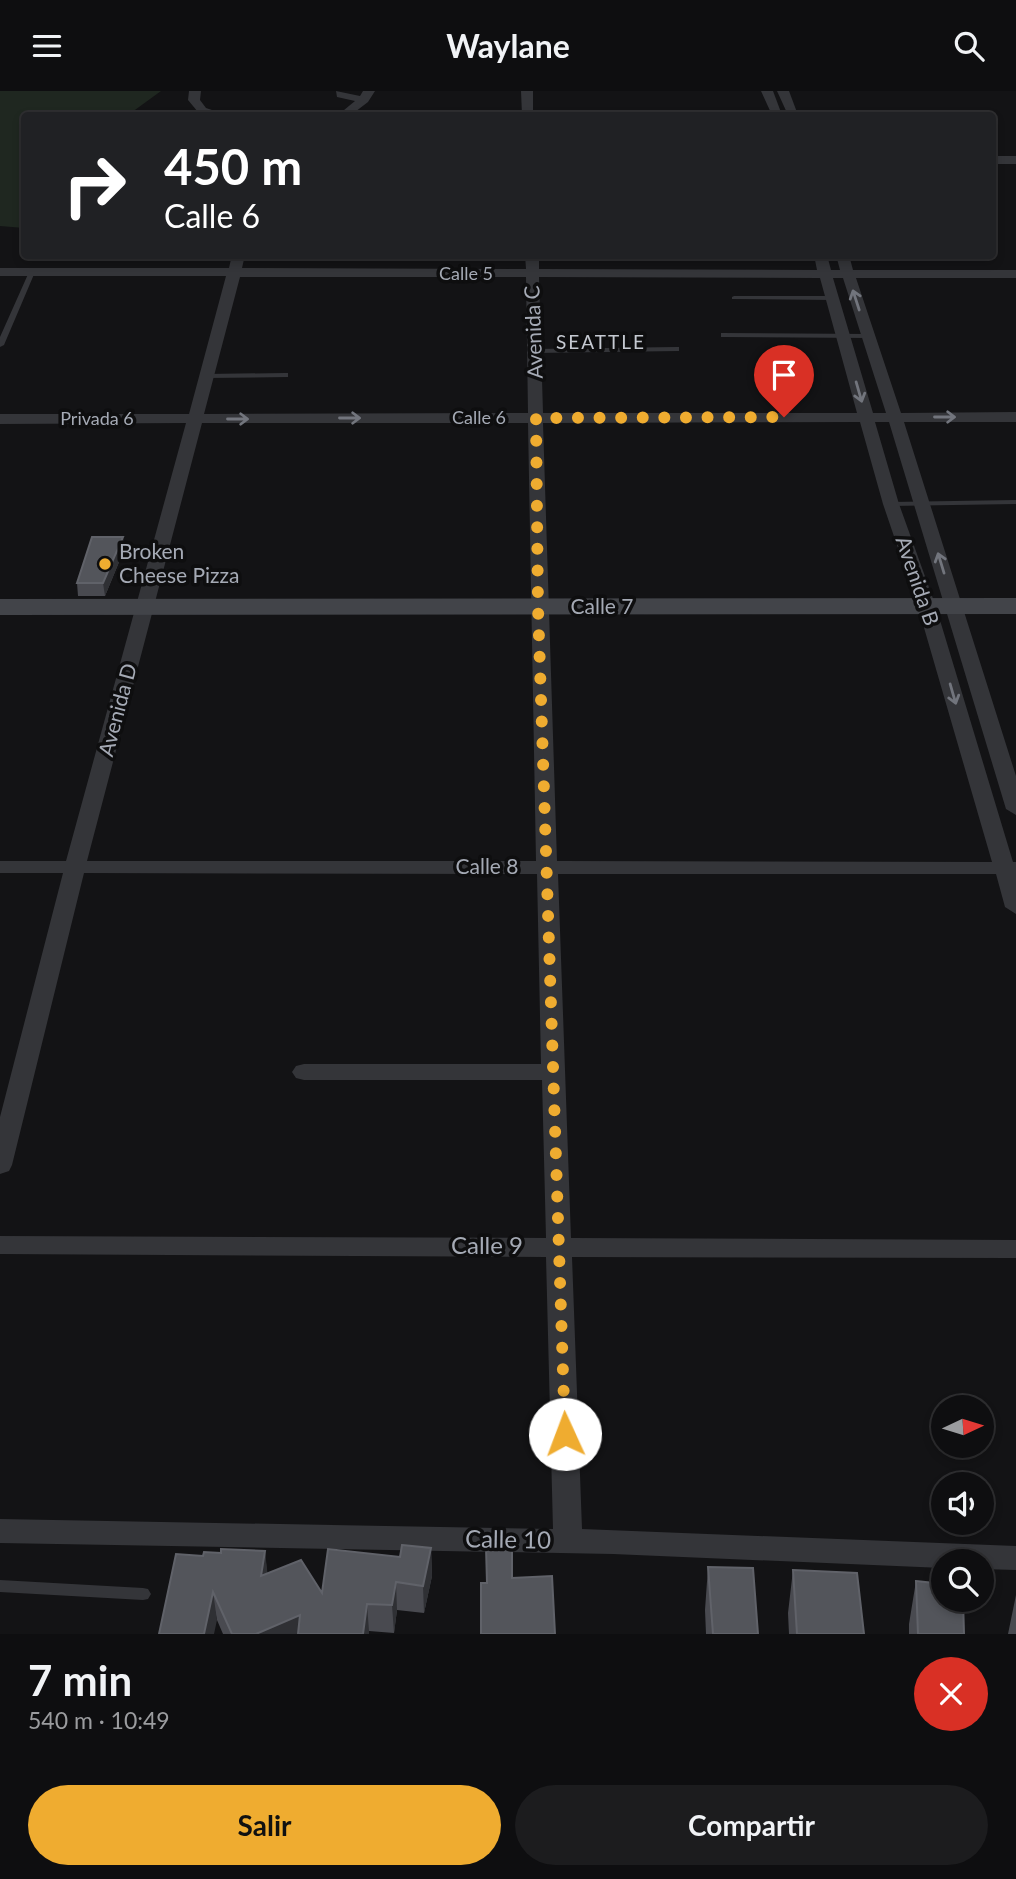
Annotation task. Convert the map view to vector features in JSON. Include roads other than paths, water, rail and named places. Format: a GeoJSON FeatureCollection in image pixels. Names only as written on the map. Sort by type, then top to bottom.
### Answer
{"type":"FeatureCollection","features":[{"type":"Feature","properties":{"kind":"street"},"geometry":{"type":"LineString","coordinates":[[195,91],[197,111],[203,112]]}},
{"type":"Feature","properties":{"kind":"street"},"geometry":{"type":"LineString","coordinates":[[342,91],[341,95],[366,95]]}},
{"type":"Feature","properties":{"kind":"street"},"geometry":{"type":"LineString","coordinates":[[527,91],[528,112]]}},
{"type":"Feature","properties":{"kind":"street"},"geometry":{"type":"LineString","coordinates":[[767,91],[776,112]]}},
{"type":"Feature","properties":{"kind":"street"},"geometry":{"type":"LineString","coordinates":[[783,91],[792,112]]}},
{"type":"Feature","properties":{"kind":"street"},"geometry":{"type":"LineString","coordinates":[[347,112],[366,95]]}},
{"type":"Feature","properties":{"kind":"street"},"geometry":{"type":"LineString","coordinates":[[996,160],[1016,160]]}},
{"type":"Feature","properties":{"kind":"street","name":"Avenida D"},"geometry":{"type":"LineString","coordinates":[[0,1165],[75,867],[238,259]]}},
{"type":"Feature","properties":{"kind":"street","name":"Avenida B"},"geometry":{"type":"LineString","coordinates":[[821,259],[891,504],[927,607],[968,747],[1009,867],[1016,907]]}},
{"type":"Feature","properties":{"kind":"street","name":"Avenida B"},"geometry":{"type":"LineString","coordinates":[[843,259],[923,503],[1016,809]]}},
{"type":"Feature","properties":{"kind":"street","name":"Calle 5"},"geometry":{"type":"LineString","coordinates":[[0,272],[235,274],[532,265],[825,274],[1016,274]]}},
{"type":"Feature","properties":{"kind":"street","name":"Avenida C"},"geometry":{"type":"LineString","coordinates":[[532,265],[538,607],[568,1541]]}},
{"type":"Feature","properties":{"kind":"street","name":"Calle 6"},"geometry":{"type":"LineString","coordinates":[[194,419],[1016,417]]}},
{"type":"Feature","properties":{"kind":"street"},"geometry":{"type":"LineString","coordinates":[[0,438],[4,419]]}},
{"type":"Feature","properties":{"kind":"street","name":"Privada 6"},"geometry":{"type":"LineString","coordinates":[[4,419],[194,419]]}},
{"type":"Feature","properties":{"kind":"street","name":"Calle 7"},"geometry":{"type":"LineString","coordinates":[[0,607],[1016,606]]}},
{"type":"Feature","properties":{"kind":"street"},"geometry":{"type":"LineString","coordinates":[[968,747],[996,748]]}},
{"type":"Feature","properties":{"kind":"street","name":"Calle 8"},"geometry":{"type":"LineString","coordinates":[[0,867],[1009,867]]}},
{"type":"Feature","properties":{"kind":"street"},"geometry":{"type":"LineString","coordinates":[[304,1072],[553,1072]]}},
{"type":"Feature","properties":{"kind":"street","name":"Calle 9"},"geometry":{"type":"LineString","coordinates":[[0,1245],[1016,1249]]}},
{"type":"Feature","properties":{"kind":"street","name":"Calle 10"},"geometry":{"type":"LineString","coordinates":[[0,1531],[568,1541],[1016,1558]]}},
{"type":"Feature","properties":{"kind":"lane"},"geometry":{"type":"LineString","coordinates":[[0,345],[32,272]]}},
{"type":"Feature","properties":{"kind":"lane"},"geometry":{"type":"LineString","coordinates":[[734,298],[832,297]]}},
{"type":"Feature","properties":{"kind":"lane"},"geometry":{"type":"LineString","coordinates":[[724,335],[868,336]]}},
{"type":"Feature","properties":{"kind":"lane"},"geometry":{"type":"LineString","coordinates":[[535,351],[676,349]]}},
{"type":"Feature","properties":{"kind":"lane"},"geometry":{"type":"LineString","coordinates":[[206,376],[285,375]]}},
{"type":"Feature","properties":{"kind":"lane"},"geometry":{"type":"LineString","coordinates":[[891,504],[1016,502]]}},
{"type":"Feature","properties":{"kind":"lane"},"geometry":{"type":"LineString","coordinates":[[0,1586],[143,1594]]}},
{"type":"Feature","properties":{"kind":"place","name":"Broken Cheese Pizza"},"geometry":{"type":"Point","coordinates":[105,564]}},
{"type":"Feature","properties":{"kind":"district","name":"SEATTLE"},"geometry":{"type":"Point","coordinates":[601,342]}}]}
